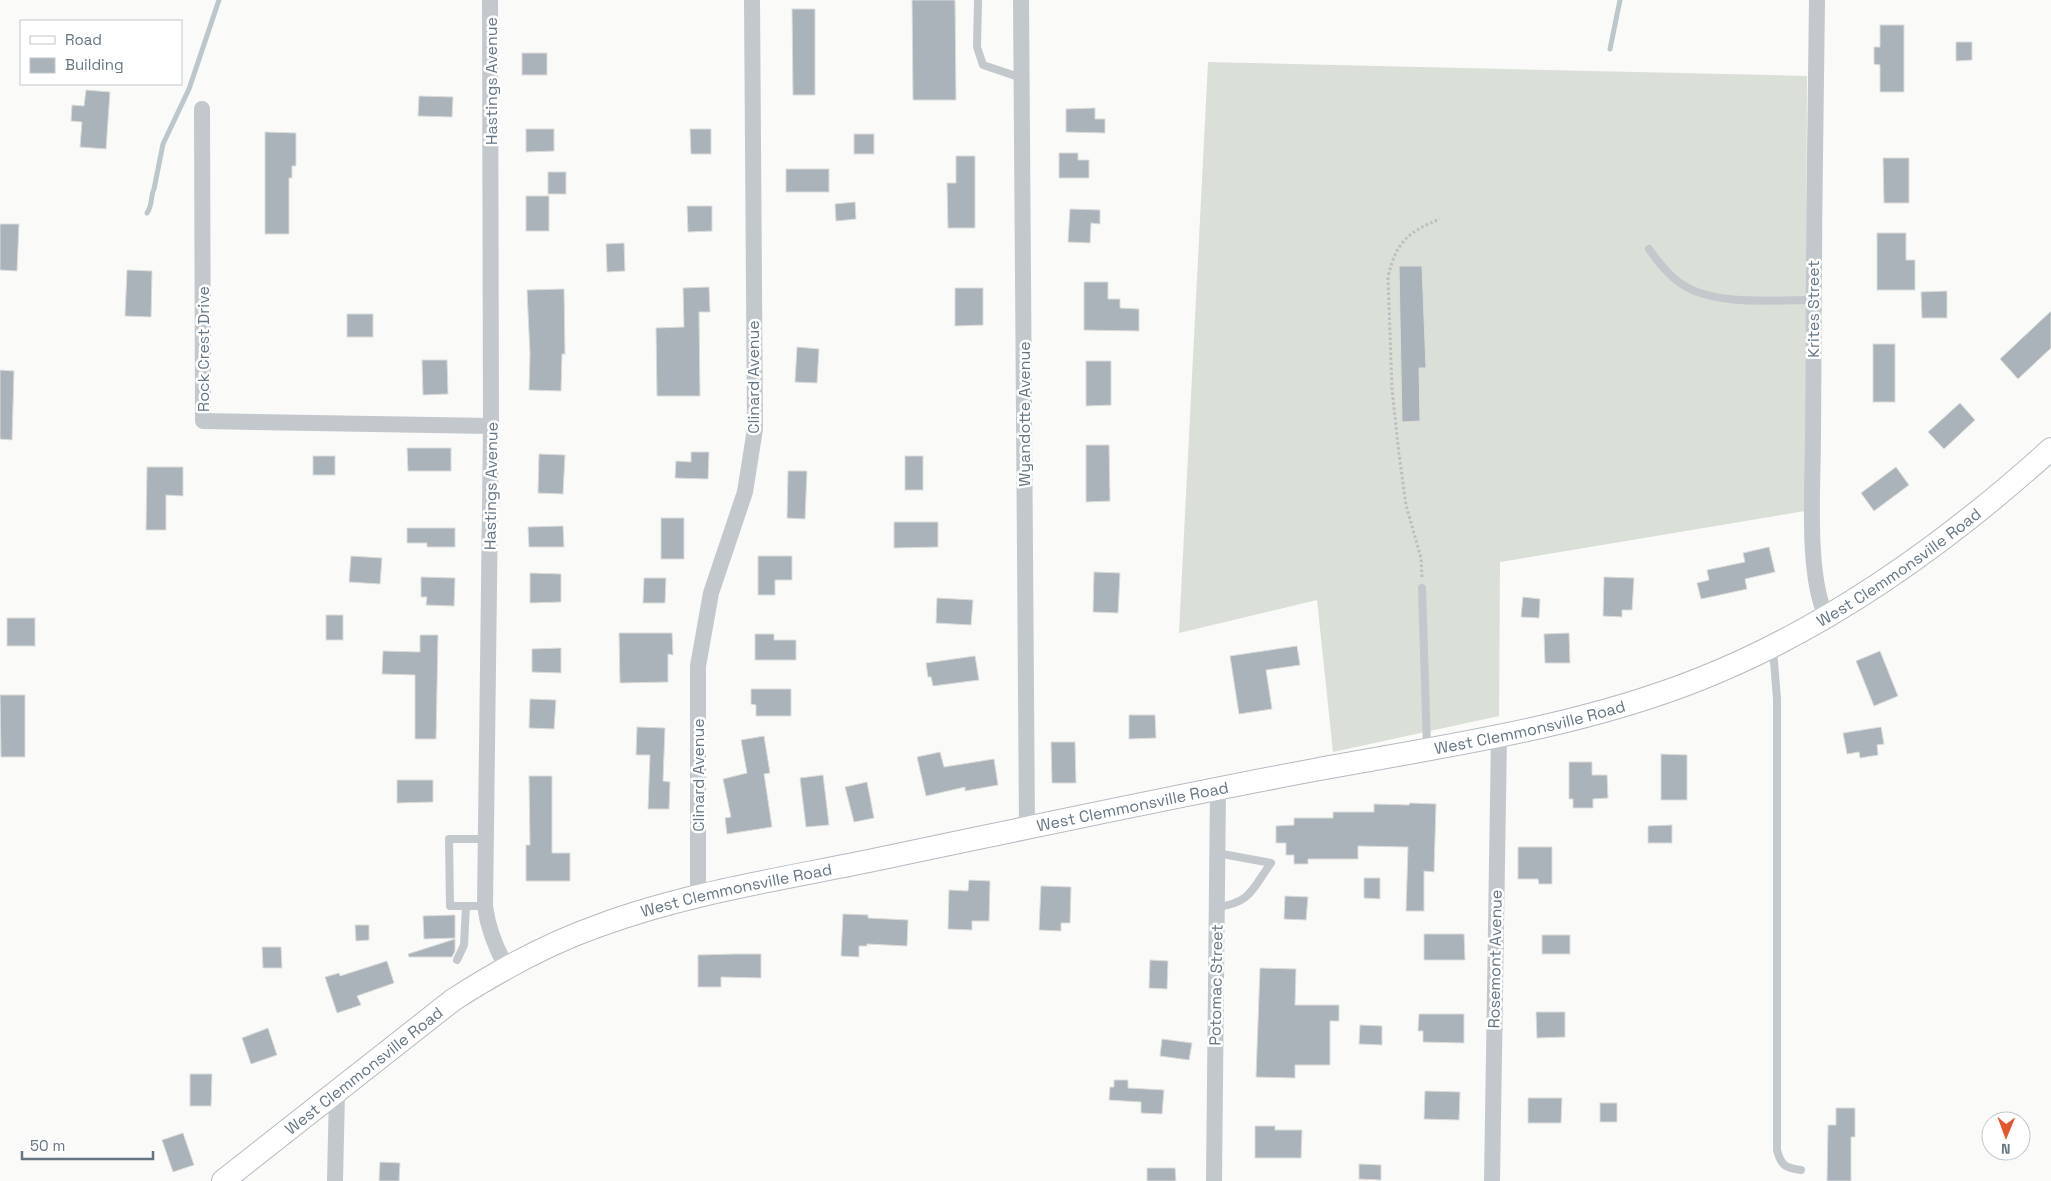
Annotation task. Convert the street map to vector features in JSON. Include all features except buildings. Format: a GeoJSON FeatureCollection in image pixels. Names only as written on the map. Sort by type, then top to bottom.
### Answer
{"type":"FeatureCollection","features":[{"type":"Feature","properties":{"kind":"main road","name":"West Clemmonsville Road"},"geometry":{"type":"LineString","coordinates":[[223,1181],[453,1000],[507,968],[563,940],[600,925],[698,898],[1218,788],[1499,736],[1658,694],[1698,680],[1773,646],[1826,616],[1921,556],[1977,513],[2051,449]]}},
{"type":"Feature","properties":{"kind":"street","name":"Hastings Avenue"},"geometry":{"type":"LineString","coordinates":[[490,0],[492,426],[485,906],[494,944],[507,968]]}},
{"type":"Feature","properties":{"kind":"street","name":"Clinard Avenue"},"geometry":{"type":"LineString","coordinates":[[698,898],[698,666],[710,593],[745,492],[755,429],[752,0]]}},
{"type":"Feature","properties":{"kind":"street","name":"Wyandotte Avenue"},"geometry":{"type":"LineString","coordinates":[[1021,0],[1028,828]]}},
{"type":"Feature","properties":{"kind":"street","name":"Krites Street"},"geometry":{"type":"LineString","coordinates":[[1817,0],[1813,300],[1814,559],[1819,601],[1826,616]]}},
{"type":"Feature","properties":{"kind":"street","name":"Rock Crest Drive"},"geometry":{"type":"LineString","coordinates":[[202,109],[203,421],[492,426]]}},
{"type":"Feature","properties":{"kind":"street","name":"Rosemont Avenue"},"geometry":{"type":"LineString","coordinates":[[1492,1181],[1499,736]]}},
{"type":"Feature","properties":{"kind":"street","name":"Potomac Street"},"geometry":{"type":"LineString","coordinates":[[1214,1181],[1218,788]]}},
{"type":"Feature","properties":{"kind":"street"},"geometry":{"type":"LineString","coordinates":[[335,1181],[337,1092]]}},
{"type":"Feature","properties":{"kind":"lane"},"geometry":{"type":"LineString","coordinates":[[978,0],[977,47],[983,65],[1022,78]]}},
{"type":"Feature","properties":{"kind":"lane"},"geometry":{"type":"LineString","coordinates":[[1649,249],[1672,277],[1685,287],[1706,295],[1723,298],[1813,300]]}},
{"type":"Feature","properties":{"kind":"lane"},"geometry":{"type":"LineString","coordinates":[[1422,588],[1427,749]]}},
{"type":"Feature","properties":{"kind":"lane"},"geometry":{"type":"LineString","coordinates":[[1773,646],[1777,698],[1777,1150],[1780,1162],[1786,1168],[1801,1170]]}},
{"type":"Feature","properties":{"kind":"lane"},"geometry":{"type":"LineString","coordinates":[[485,906],[450,906],[450,839],[486,839]]}},
{"type":"Feature","properties":{"kind":"lane"},"geometry":{"type":"LineString","coordinates":[[1217,853],[1271,864],[1244,901],[1234,905],[1217,907]]}},
{"type":"Feature","properties":{"kind":"lane"},"geometry":{"type":"LineString","coordinates":[[457,960],[464,945],[466,906]]}},
{"type":"Feature","properties":{"kind":"path"},"geometry":{"type":"LineString","coordinates":[[1422,588],[1421,558],[1406,505],[1398,446],[1392,389],[1388,284],[1392,262],[1406,236],[1420,227],[1440,219]]}},
{"type":"Feature","properties":{"kind":"shaded area"},"geometry":{"type":"Polygon","coordinates":[[[1208,62],[1807,76],[1805,511],[1500,562],[1499,716],[1333,752],[1317,600],[1179,633],[1208,62]]]}},
{"type":"Feature","properties":{"kind":"waterway"},"geometry":{"type":"LineString","coordinates":[[147,213],[151,204],[163,144],[189,89],[219,0]]}},
{"type":"Feature","properties":{"kind":"waterway"},"geometry":{"type":"LineString","coordinates":[[1610,49],[1620,0]]}}]}
